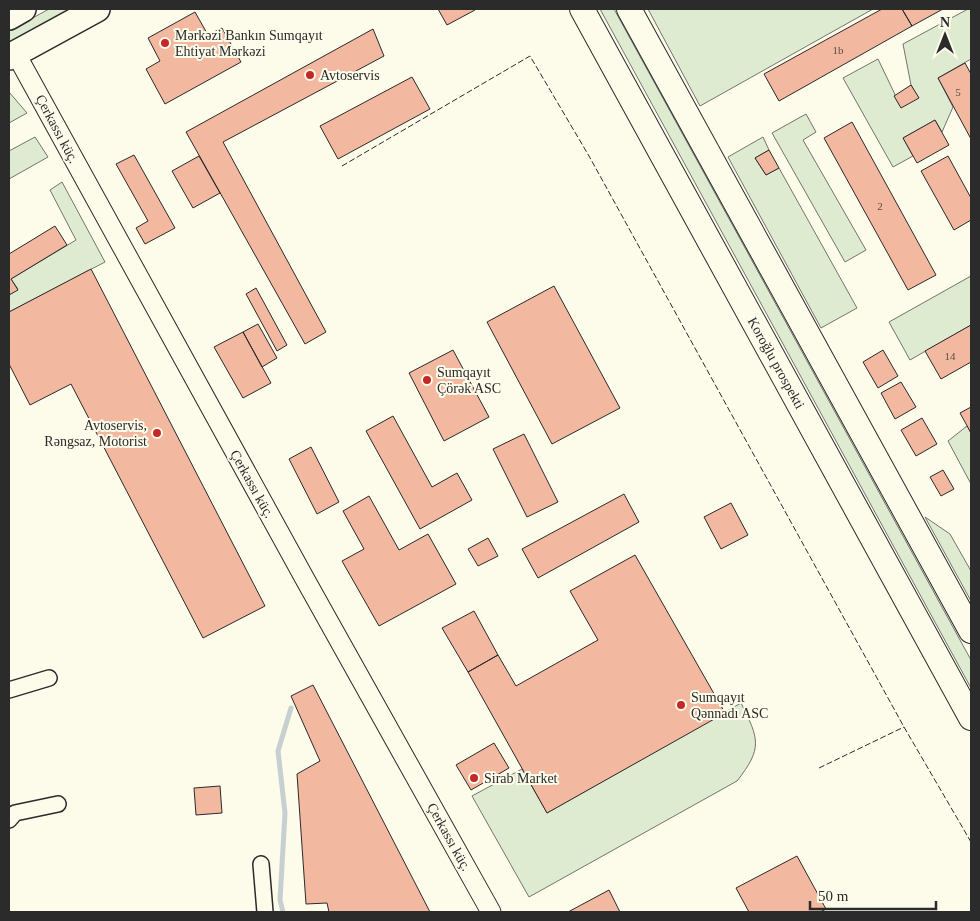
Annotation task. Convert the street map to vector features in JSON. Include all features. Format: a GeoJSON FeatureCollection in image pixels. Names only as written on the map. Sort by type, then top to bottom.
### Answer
{"type":"FeatureCollection","features":[{"type":"Feature","properties":{"kind":"highway"},"geometry":{"type":"LineString","coordinates":[[9,17],[23,9]]}},
{"type":"Feature","properties":{"kind":"highway"},"geometry":{"type":"LineString","coordinates":[[12,56],[97,9]]}},
{"type":"Feature","properties":{"kind":"main road","name":"Koroğlu prospekti"},"geometry":{"type":"LineString","coordinates":[[582,9],[971,718]]}},
{"type":"Feature","properties":{"kind":"main road"},"geometry":{"type":"LineString","coordinates":[[629,9],[971,631]]}},
{"type":"Feature","properties":{"kind":"street","name":"Çerkassı küç."},"geometry":{"type":"LineString","coordinates":[[12,56],[491,912]]}},
{"type":"Feature","properties":{"kind":"street"},"geometry":{"type":"LineString","coordinates":[[9,690],[49,678]]}},
{"type":"Feature","properties":{"kind":"street"},"geometry":{"type":"LineString","coordinates":[[9,820],[15,813],[58,804]]}},
{"type":"Feature","properties":{"kind":"street"},"geometry":{"type":"LineString","coordinates":[[261,864],[265,912]]}},
{"type":"Feature","properties":{"kind":"green space"},"geometry":{"type":"Polygon","coordinates":[[[49,9],[72,9],[9,44],[9,31],[49,9]]]}},
{"type":"Feature","properties":{"kind":"green space"},"geometry":{"type":"Polygon","coordinates":[[[600,9],[614,9],[971,660],[971,688],[600,9]]]}},
{"type":"Feature","properties":{"kind":"green space"},"geometry":{"type":"Polygon","coordinates":[[[648,9],[873,9],[700,106],[648,9]]]}},
{"type":"Feature","properties":{"kind":"green space"},"geometry":{"type":"Polygon","coordinates":[[[971,9],[971,59],[938,78],[953,107],[942,132],[935,120],[903,138],[913,156],[893,167],[843,78],[878,59],[901,107],[918,97],[911,85],[903,44],[971,9]]]}},
{"type":"Feature","properties":{"kind":"green space"},"geometry":{"type":"Polygon","coordinates":[[[9,92],[27,113],[9,123],[9,92]]]}},
{"type":"Feature","properties":{"kind":"green space"},"geometry":{"type":"Polygon","coordinates":[[[806,114],[816,132],[803,140],[866,250],[845,262],[772,133],[806,114]]]}},
{"type":"Feature","properties":{"kind":"green space"},"geometry":{"type":"Polygon","coordinates":[[[35,137],[48,157],[9,179],[9,151],[35,137]]]}},
{"type":"Feature","properties":{"kind":"green space"},"geometry":{"type":"Polygon","coordinates":[[[763,137],[769,150],[755,158],[766,175],[779,168],[857,308],[821,328],[728,157],[763,137]]]}},
{"type":"Feature","properties":{"kind":"green space"},"geometry":{"type":"Polygon","coordinates":[[[62,182],[105,262],[9,312],[9,295],[18,289],[11,279],[76,240],[50,190],[62,182]]]}},
{"type":"Feature","properties":{"kind":"green space"},"geometry":{"type":"Polygon","coordinates":[[[971,276],[971,325],[910,360],[889,322],[971,276]]]}},
{"type":"Feature","properties":{"kind":"green space"},"geometry":{"type":"Polygon","coordinates":[[[967,426],[971,433],[971,484],[948,441],[967,426]]]}},
{"type":"Feature","properties":{"kind":"green space"},"geometry":{"type":"Polygon","coordinates":[[[925,517],[950,534],[971,571],[971,601],[925,517]]]}},
{"type":"Feature","properties":{"kind":"green space"},"geometry":{"type":"Polygon","coordinates":[[[741,703],[752,726],[756,743],[751,760],[737,781],[529,897],[472,796],[522,769],[547,813],[741,703]]]}},
{"type":"Feature","properties":{"kind":"building"},"geometry":{"type":"Polygon","coordinates":[[[438,9],[475,9],[475,10],[447,25],[438,9]]]}},
{"type":"Feature","properties":{"kind":"building"},"geometry":{"type":"Polygon","coordinates":[[[882,9],[902,9],[912,26],[779,101],[764,74],[882,9]]]}},
{"type":"Feature","properties":{"kind":"building"},"geometry":{"type":"Polygon","coordinates":[[[902,9],[943,9],[912,26],[902,9]]]}},
{"type":"Feature","properties":{"kind":"building"},"geometry":{"type":"Polygon","coordinates":[[[195,12],[208,35],[222,28],[241,62],[165,104],[146,69],[160,61],[148,38],[195,12]]]}},
{"type":"Feature","properties":{"kind":"building"},"geometry":{"type":"Polygon","coordinates":[[[373,29],[384,56],[223,142],[326,332],[305,344],[186,132],[373,29]]]}},
{"type":"Feature","properties":{"kind":"building"},"geometry":{"type":"Polygon","coordinates":[[[965,63],[971,74],[971,139],[938,78],[965,63]]]}},
{"type":"Feature","properties":{"kind":"building"},"geometry":{"type":"Polygon","coordinates":[[[412,77],[430,109],[338,159],[320,126],[412,77]]]}},
{"type":"Feature","properties":{"kind":"building"},"geometry":{"type":"Polygon","coordinates":[[[911,85],[919,98],[901,108],[894,96],[911,85]]]}},
{"type":"Feature","properties":{"kind":"building"},"geometry":{"type":"Polygon","coordinates":[[[935,120],[949,145],[917,163],[903,138],[935,120]]]}},
{"type":"Feature","properties":{"kind":"building"},"geometry":{"type":"Polygon","coordinates":[[[852,122],[936,275],[908,290],[824,138],[852,122]]]}},
{"type":"Feature","properties":{"kind":"building"},"geometry":{"type":"Polygon","coordinates":[[[769,150],[779,168],[766,175],[755,158],[769,150]]]}},
{"type":"Feature","properties":{"kind":"building"},"geometry":{"type":"Polygon","coordinates":[[[134,155],[175,228],[145,244],[136,228],[148,221],[116,164],[134,155]]]}},
{"type":"Feature","properties":{"kind":"building"},"geometry":{"type":"Polygon","coordinates":[[[199,156],[220,193],[193,208],[172,171],[199,156]]]}},
{"type":"Feature","properties":{"kind":"building"},"geometry":{"type":"Polygon","coordinates":[[[948,156],[971,198],[971,220],[954,230],[921,171],[948,156]]]}},
{"type":"Feature","properties":{"kind":"building"},"geometry":{"type":"Polygon","coordinates":[[[55,226],[67,245],[11,279],[18,290],[9,295],[9,254],[55,226]]]}},
{"type":"Feature","properties":{"kind":"building"},"geometry":{"type":"Polygon","coordinates":[[[91,269],[265,606],[203,638],[71,384],[30,405],[9,364],[9,312],[91,269]]]}},
{"type":"Feature","properties":{"kind":"building"},"geometry":{"type":"Polygon","coordinates":[[[554,286],[620,408],[552,444],[487,322],[554,286]]]}},
{"type":"Feature","properties":{"kind":"building"},"geometry":{"type":"Polygon","coordinates":[[[256,288],[287,345],[277,351],[246,294],[256,288]]]}},
{"type":"Feature","properties":{"kind":"building"},"geometry":{"type":"Polygon","coordinates":[[[258,324],[277,358],[262,367],[243,332],[258,324]]]}},
{"type":"Feature","properties":{"kind":"building"},"geometry":{"type":"Polygon","coordinates":[[[971,325],[971,362],[941,379],[925,351],[971,325]]]}},
{"type":"Feature","properties":{"kind":"building"},"geometry":{"type":"Polygon","coordinates":[[[243,332],[271,383],[243,398],[214,347],[243,332]]]}},
{"type":"Feature","properties":{"kind":"building"},"geometry":{"type":"Polygon","coordinates":[[[453,350],[489,417],[444,441],[409,373],[453,350]]]}},
{"type":"Feature","properties":{"kind":"building"},"geometry":{"type":"Polygon","coordinates":[[[883,350],[898,376],[878,388],[863,362],[883,350]]]}},
{"type":"Feature","properties":{"kind":"building"},"geometry":{"type":"Polygon","coordinates":[[[901,382],[916,407],[895,419],[881,393],[901,382]]]}},
{"type":"Feature","properties":{"kind":"building"},"geometry":{"type":"Polygon","coordinates":[[[971,407],[971,433],[960,413],[971,407]]]}},
{"type":"Feature","properties":{"kind":"building"},"geometry":{"type":"Polygon","coordinates":[[[393,416],[432,487],[457,473],[472,500],[420,529],[366,431],[393,416]]]}},
{"type":"Feature","properties":{"kind":"building"},"geometry":{"type":"Polygon","coordinates":[[[922,418],[937,444],[916,456],[901,430],[922,418]]]}},
{"type":"Feature","properties":{"kind":"building"},"geometry":{"type":"Polygon","coordinates":[[[524,434],[558,502],[527,517],[493,449],[524,434]]]}},
{"type":"Feature","properties":{"kind":"building"},"geometry":{"type":"Polygon","coordinates":[[[311,447],[339,502],[317,514],[289,459],[311,447]]]}},
{"type":"Feature","properties":{"kind":"building"},"geometry":{"type":"Polygon","coordinates":[[[943,470],[954,489],[941,496],[930,477],[943,470]]]}},
{"type":"Feature","properties":{"kind":"building"},"geometry":{"type":"Polygon","coordinates":[[[624,494],[639,522],[538,578],[522,549],[624,494]]]}},
{"type":"Feature","properties":{"kind":"building"},"geometry":{"type":"Polygon","coordinates":[[[369,496],[399,550],[428,534],[456,584],[379,626],[342,561],[364,549],[343,511],[369,496]]]}},
{"type":"Feature","properties":{"kind":"building"},"geometry":{"type":"Polygon","coordinates":[[[731,503],[748,535],[721,549],[704,517],[731,503]]]}},
{"type":"Feature","properties":{"kind":"building"},"geometry":{"type":"Polygon","coordinates":[[[488,538],[498,556],[478,566],[468,549],[488,538]]]}},
{"type":"Feature","properties":{"kind":"building"},"geometry":{"type":"Polygon","coordinates":[[[635,555],[725,713],[547,813],[468,672],[498,655],[516,686],[598,640],[570,591],[635,555]]]}},
{"type":"Feature","properties":{"kind":"building"},"geometry":{"type":"Polygon","coordinates":[[[474,611],[498,655],[468,672],[442,628],[474,611]]]}},
{"type":"Feature","properties":{"kind":"building"},"geometry":{"type":"Polygon","coordinates":[[[313,685],[430,912],[329,912],[327,903],[306,904],[297,774],[320,761],[291,696],[313,685]]]}},
{"type":"Feature","properties":{"kind":"building"},"geometry":{"type":"Polygon","coordinates":[[[494,743],[509,768],[471,790],[456,765],[494,743]]]}},
{"type":"Feature","properties":{"kind":"building"},"geometry":{"type":"Polygon","coordinates":[[[220,786],[222,813],[196,815],[194,788],[220,786]]]}},
{"type":"Feature","properties":{"kind":"building"},"geometry":{"type":"Polygon","coordinates":[[[797,856],[826,909],[820,912],[749,912],[736,888],[797,856]]]}},
{"type":"Feature","properties":{"kind":"building"},"geometry":{"type":"Polygon","coordinates":[[[609,890],[620,912],[568,912],[609,890]]]}},
{"type":"Feature","properties":{"kind":"waterway"},"geometry":{"type":"LineString","coordinates":[[283,912],[280,900],[285,813],[278,751],[291,708]]}},
{"type":"Feature","properties":{"kind":"fence"},"geometry":{"type":"LineString","coordinates":[[342,166],[530,56],[589,156],[904,727],[971,842]]}},
{"type":"Feature","properties":{"kind":"fence"},"geometry":{"type":"LineString","coordinates":[[819,768],[904,727]]}},
{"type":"Feature","properties":{"kind":"place","name":"Mərkəzi Bankın Sumqayıt Ehtiyat Mərkəzi"},"geometry":{"type":"Point","coordinates":[165,43]}},
{"type":"Feature","properties":{"kind":"place","name":"Avtoservis"},"geometry":{"type":"Point","coordinates":[310,75]}},
{"type":"Feature","properties":{"kind":"place","name":"Sumqayıt Çörək ASC"},"geometry":{"type":"Point","coordinates":[427,380]}},
{"type":"Feature","properties":{"kind":"place","name":"Avtoservis, Rəngsaz, Motorist"},"geometry":{"type":"Point","coordinates":[157,433]}},
{"type":"Feature","properties":{"kind":"place","name":"Sumqayıt Qənnadı ASC"},"geometry":{"type":"Point","coordinates":[681,705]}},
{"type":"Feature","properties":{"kind":"place","name":"Sirab Market"},"geometry":{"type":"Point","coordinates":[474,778]}}]}
